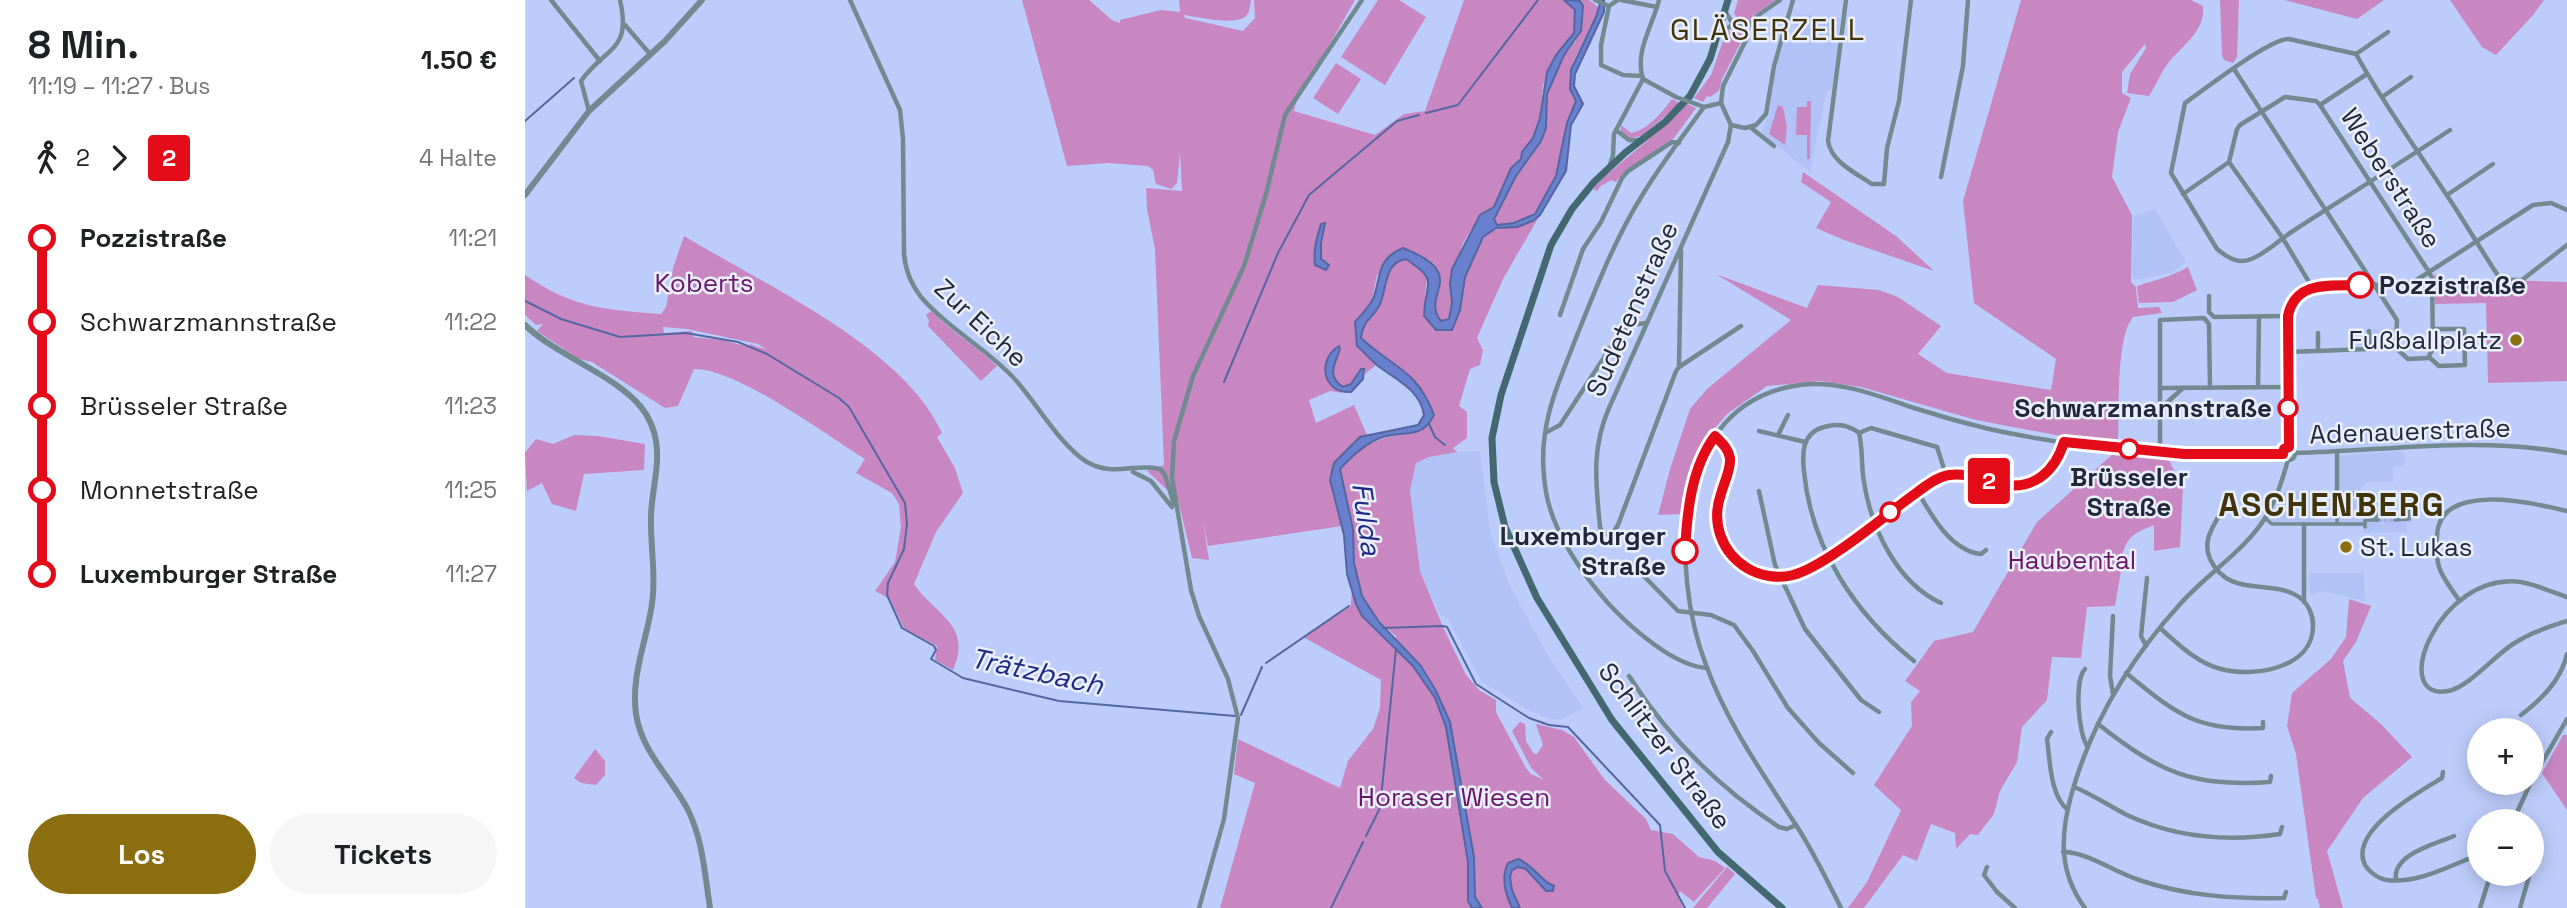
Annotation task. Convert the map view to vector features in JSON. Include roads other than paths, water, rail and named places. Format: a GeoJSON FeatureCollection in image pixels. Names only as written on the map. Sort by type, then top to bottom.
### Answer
{"type":"FeatureCollection","features":[{"type":"Feature","properties":{"kind":"main road","name":"Schlitzer Straße"},"geometry":{"type":"LineString","coordinates":[[1728,0],[1704,71],[1690,96],[1671,117],[1608,167],[1566,219],[1542,269],[1514,351],[1496,416],[1492,438],[1494,482],[1505,527],[1537,598],[1612,720],[1718,852],[1782,908]]}},
{"type":"Feature","properties":{"kind":"street"},"geometry":{"type":"LineString","coordinates":[[551,0],[600,61]]}},
{"type":"Feature","properties":{"kind":"street"},"geometry":{"type":"LineString","coordinates":[[589,111],[580,80],[617,43],[624,25],[620,0]]}},
{"type":"Feature","properties":{"kind":"street"},"geometry":{"type":"LineString","coordinates":[[525,195],[589,111],[702,0]]}},
{"type":"Feature","properties":{"kind":"street","name":"Zur Eiche"},"geometry":{"type":"LineString","coordinates":[[850,0],[900,110],[904,177],[904,253],[912,284],[946,322],[1011,375],[1080,457],[1104,468],[1129,470],[1149,467],[1163,471],[1176,510]]}},
{"type":"Feature","properties":{"kind":"street"},"geometry":{"type":"LineString","coordinates":[[1199,908],[1224,819],[1238,718],[1228,679],[1195,604],[1176,510],[1171,462],[1183,404],[1203,351],[1244,266],[1266,194],[1285,115],[1362,0]]}},
{"type":"Feature","properties":{"kind":"street"},"geometry":{"type":"LineString","coordinates":[[1596,1],[1607,5],[1620,0],[1657,7]]}},
{"type":"Feature","properties":{"kind":"street"},"geometry":{"type":"LineString","coordinates":[[1608,167],[1613,155],[1616,130],[1642,78],[1641,61],[1645,39],[1659,0]]}},
{"type":"Feature","properties":{"kind":"street"},"geometry":{"type":"LineString","coordinates":[[1780,0],[1757,16],[1747,28],[1747,38],[1723,86],[1721,103],[1731,125],[1750,127],[1760,123],[1766,114],[1774,66],[1793,0]]}},
{"type":"Feature","properties":{"kind":"street"},"geometry":{"type":"LineString","coordinates":[[1846,0],[1828,141],[1829,151],[1872,184],[1884,184],[1887,148],[1899,101],[1911,0]]}},
{"type":"Feature","properties":{"kind":"street"},"geometry":{"type":"LineString","coordinates":[[1941,177],[1962,66],[1968,0]]}},
{"type":"Feature","properties":{"kind":"street"},"geometry":{"type":"LineString","coordinates":[[1607,5],[1600,61],[1604,68],[1642,78],[1676,97],[1704,107],[1721,103]]}},
{"type":"Feature","properties":{"kind":"street"},"geometry":{"type":"LineString","coordinates":[[1725,10],[1733,24]]}},
{"type":"Feature","properties":{"kind":"street"},"geometry":{"type":"LineString","coordinates":[[1717,38],[1725,28],[1733,24],[1747,28]]}},
{"type":"Feature","properties":{"kind":"street"},"geometry":{"type":"LineString","coordinates":[[624,25],[650,54]]}},
{"type":"Feature","properties":{"kind":"street"},"geometry":{"type":"LineString","coordinates":[[2356,54],[2388,32]]}},
{"type":"Feature","properties":{"kind":"street"},"geometry":{"type":"LineString","coordinates":[[2450,130],[2418,152],[2282,237],[2251,260],[2229,258],[2217,249],[2171,173],[2185,103],[2234,69],[2282,39],[2350,51],[2356,54],[2367,74],[2418,152],[2447,195],[2501,280],[2522,280],[2567,245]]}},
{"type":"Feature","properties":{"kind":"street"},"geometry":{"type":"LineString","coordinates":[[2234,69],[2397,320],[2396,348]]}},
{"type":"Feature","properties":{"kind":"street"},"geometry":{"type":"LineString","coordinates":[[2183,194],[2229,163],[2237,129],[2261,110],[2285,97],[2316,100],[2320,105],[2367,74]]}},
{"type":"Feature","properties":{"kind":"street"},"geometry":{"type":"LineString","coordinates":[[2382,97],[2411,77]]}},
{"type":"Feature","properties":{"kind":"street","name":"Weberstraße"},"geometry":{"type":"LineString","coordinates":[[2320,105],[2429,272]]}},
{"type":"Feature","properties":{"kind":"street"},"geometry":{"type":"LineString","coordinates":[[1704,107],[1641,195],[1602,274],[1562,373],[1545,434],[1544,475],[1548,501],[1563,536],[1589,579],[1617,612],[1643,635],[1693,666],[1707,668]]}},
{"type":"Feature","properties":{"kind":"street","name":"Sudetenstraße"},"geometry":{"type":"LineString","coordinates":[[1679,367],[1658,414],[1618,525],[1612,534],[1607,536],[1600,527],[1596,472],[1597,438],[1725,149],[1731,125]]}},
{"type":"Feature","properties":{"kind":"street"},"geometry":{"type":"LineString","coordinates":[[1750,127],[1774,146]]}},
{"type":"Feature","properties":{"kind":"street"},"geometry":{"type":"LineString","coordinates":[[1616,130],[1629,140],[1643,139]]}},
{"type":"Feature","properties":{"kind":"street"},"geometry":{"type":"LineString","coordinates":[[1560,315],[1583,249],[1601,222],[1625,174],[1672,142],[1679,143]]}},
{"type":"Feature","properties":{"kind":"street"},"geometry":{"type":"LineString","coordinates":[[2229,163],[2282,237],[2312,287]]}},
{"type":"Feature","properties":{"kind":"street"},"geometry":{"type":"LineString","coordinates":[[2447,195],[2493,164]]}},
{"type":"Feature","properties":{"kind":"street"},"geometry":{"type":"LineString","coordinates":[[2289,447],[2288,316],[2294,300],[2312,287],[2406,284],[2533,205],[2551,203],[2567,210]]}},
{"type":"Feature","properties":{"kind":"street"},"geometry":{"type":"LineString","coordinates":[[1679,367],[1681,250]]}},
{"type":"Feature","properties":{"kind":"street"},"geometry":{"type":"LineString","coordinates":[[2429,272],[2432,278],[2433,329],[2433,348],[2429,357]]}},
{"type":"Feature","properties":{"kind":"street"},"geometry":{"type":"LineString","coordinates":[[2209,296],[2209,312],[2214,317],[2288,316]]}},
{"type":"Feature","properties":{"kind":"street"},"geometry":{"type":"LineString","coordinates":[[2258,387],[2259,317]]}},
{"type":"Feature","properties":{"kind":"street"},"geometry":{"type":"LineString","coordinates":[[2160,452],[2160,320],[2204,318],[2209,324],[2210,387]]}},
{"type":"Feature","properties":{"kind":"street"},"geometry":{"type":"LineString","coordinates":[[1545,434],[1560,425],[1622,330],[1631,325],[1647,323]]}},
{"type":"Feature","properties":{"kind":"street"},"geometry":{"type":"LineString","coordinates":[[525,325],[541,339],[631,397],[646,414],[654,433],[657,454],[651,515],[653,599],[636,677],[635,703],[638,723],[647,748],[693,821],[710,908]]}},
{"type":"Feature","properties":{"kind":"street"},"geometry":{"type":"LineString","coordinates":[[1679,367],[1741,326]]}},
{"type":"Feature","properties":{"kind":"street"},"geometry":{"type":"LineString","coordinates":[[2288,352],[2396,348],[2408,359],[2429,357],[2439,366],[2465,365],[2464,329],[2433,329]]}},
{"type":"Feature","properties":{"kind":"street"},"geometry":{"type":"LineString","coordinates":[[2369,331],[2370,349]]}},
{"type":"Feature","properties":{"kind":"street"},"geometry":{"type":"LineString","coordinates":[[2318,333],[2318,351]]}},
{"type":"Feature","properties":{"kind":"street"},"geometry":{"type":"LineString","coordinates":[[1841,908],[1796,825],[1734,725],[1707,668],[1690,613],[1685,563],[1688,511],[1699,468],[1715,436],[1741,409],[1759,398],[1788,387],[1820,384],[1855,390],[1991,429],[2064,442],[2208,455],[2283,454]]}},
{"type":"Feature","properties":{"kind":"street"},"geometry":{"type":"LineString","coordinates":[[2160,409],[2184,387]]}},
{"type":"Feature","properties":{"kind":"street"},"geometry":{"type":"LineString","coordinates":[[2160,388],[2288,387]]}},
{"type":"Feature","properties":{"kind":"street"},"geometry":{"type":"LineString","coordinates":[[1778,435],[1788,415]]}},
{"type":"Feature","properties":{"kind":"street"},"geometry":{"type":"LineString","coordinates":[[1859,433],[1847,425],[1827,426],[1818,429],[1805,442],[1802,453],[1809,504],[1827,557],[1857,605],[1886,639],[1914,662]]}},
{"type":"Feature","properties":{"kind":"street"},"geometry":{"type":"LineString","coordinates":[[1859,433],[1871,428],[1937,447],[1945,475]]}},
{"type":"Feature","properties":{"kind":"street"},"geometry":{"type":"LineString","coordinates":[[1759,431],[1805,442]]}},
{"type":"Feature","properties":{"kind":"street"},"geometry":{"type":"LineString","coordinates":[[1859,433],[1864,486],[1875,523],[1899,567],[1920,589],[1941,603]]}},
{"type":"Feature","properties":{"kind":"street"},"geometry":{"type":"LineString","coordinates":[[1715,436],[1726,447],[1730,459],[1717,511],[1721,538],[1732,556],[1744,566],[1759,574],[1780,577],[1805,571],[1945,475],[1962,474],[2009,485],[2027,484],[2043,477],[2054,466],[2064,442]]}},
{"type":"Feature","properties":{"kind":"street","name":"Adenauerstraße"},"geometry":{"type":"LineString","coordinates":[[2295,453],[2471,443],[2513,445],[2567,453]]}},
{"type":"Feature","properties":{"kind":"street"},"geometry":{"type":"LineString","coordinates":[[2085,908],[2069,879],[2063,852],[2063,834],[2074,787],[2098,724],[2126,673],[2145,646],[2184,599],[2250,537],[2265,519],[2288,460],[2293,458],[2295,453],[2289,447]]}},
{"type":"Feature","properties":{"kind":"street"},"geometry":{"type":"LineString","coordinates":[[2283,454],[2284,449],[2289,447]]}},
{"type":"Feature","properties":{"kind":"street"},"geometry":{"type":"LineString","coordinates":[[2337,451],[2337,524]]}},
{"type":"Feature","properties":{"kind":"street"},"geometry":{"type":"LineString","coordinates":[[2283,454],[2288,460]]}},
{"type":"Feature","properties":{"kind":"street"},"geometry":{"type":"LineString","coordinates":[[1129,470],[1151,481],[1176,510]]}},
{"type":"Feature","properties":{"kind":"street"},"geometry":{"type":"LineString","coordinates":[[2350,486],[2350,494]]}},
{"type":"Feature","properties":{"kind":"street"},"geometry":{"type":"LineString","coordinates":[[1759,491],[1771,550],[1780,577],[1805,629],[1861,700],[1879,712]]}},
{"type":"Feature","properties":{"kind":"street"},"geometry":{"type":"LineString","coordinates":[[1917,492],[1940,527],[1957,543],[1972,553],[1981,554],[1986,550]]}},
{"type":"Feature","properties":{"kind":"street"},"geometry":{"type":"LineString","coordinates":[[2337,494],[2358,494]]}},
{"type":"Feature","properties":{"kind":"street"},"geometry":{"type":"LineString","coordinates":[[2459,600],[2440,573],[2437,564],[2437,528],[2446,513],[2461,505],[2483,499],[2516,500],[2567,511]]}},
{"type":"Feature","properties":{"kind":"street"},"geometry":{"type":"LineString","coordinates":[[2160,628],[2196,658],[2213,667],[2240,672],[2271,670],[2302,653],[2312,641],[2313,619],[2298,596],[2240,586],[2217,568],[2208,553],[2207,539],[2227,500]]}},
{"type":"Feature","properties":{"kind":"street"},"geometry":{"type":"LineString","coordinates":[[2265,519],[2272,524],[2365,526],[2365,520],[2377,520],[2376,507]]}},
{"type":"Feature","properties":{"kind":"street"},"geometry":{"type":"LineString","coordinates":[[2395,520],[2408,521],[2409,511]]}},
{"type":"Feature","properties":{"kind":"street"},"geometry":{"type":"LineString","coordinates":[[2304,524],[2304,602]]}},
{"type":"Feature","properties":{"kind":"street"},"geometry":{"type":"LineString","coordinates":[[1632,564],[1678,611],[1711,615],[1734,625],[1788,708],[1819,743],[1853,773]]}},
{"type":"Feature","properties":{"kind":"street"},"geometry":{"type":"LineString","coordinates":[[2145,646],[2141,636],[2147,578]]}},
{"type":"Feature","properties":{"kind":"street"},"geometry":{"type":"LineString","coordinates":[[2567,597],[2519,582],[2496,583],[2479,588],[2459,600],[2436,625],[2424,648],[2421,667],[2424,681],[2432,689],[2439,691],[2461,686],[2514,644],[2536,631],[2567,621]]}},
{"type":"Feature","properties":{"kind":"street"},"geometry":{"type":"LineString","coordinates":[[2113,616],[2113,695]]}},
{"type":"Feature","properties":{"kind":"street"},"geometry":{"type":"LineString","coordinates":[[2521,715],[2538,702],[2553,685],[2565,664],[2567,654]]}},
{"type":"Feature","properties":{"kind":"street"},"geometry":{"type":"LineString","coordinates":[[2085,669],[2081,673],[2080,681],[2080,724],[2082,737],[2088,747]]}},
{"type":"Feature","properties":{"kind":"street"},"geometry":{"type":"LineString","coordinates":[[2126,673],[2171,708],[2203,724],[2241,729],[2263,728],[2263,722]]}},
{"type":"Feature","properties":{"kind":"street"},"geometry":{"type":"LineString","coordinates":[[1629,676],[1651,711],[1670,734],[1720,782],[1779,827],[1787,829],[1796,825]]}},
{"type":"Feature","properties":{"kind":"street"},"geometry":{"type":"LineString","coordinates":[[2544,759],[2567,719]]}},
{"type":"Feature","properties":{"kind":"street"},"geometry":{"type":"LineString","coordinates":[[2098,724],[2143,757],[2181,775],[2227,784],[2270,782],[2270,776]]}},
{"type":"Feature","properties":{"kind":"street"},"geometry":{"type":"LineString","coordinates":[[2051,732],[2047,739],[2054,782],[2061,803],[2068,810]]}},
{"type":"Feature","properties":{"kind":"street"},"geometry":{"type":"LineString","coordinates":[[2559,732],[2567,732]]}},
{"type":"Feature","properties":{"kind":"street"},"geometry":{"type":"LineString","coordinates":[[2444,772],[2442,778],[2402,802],[2375,828],[2365,842],[2363,855],[2366,866],[2384,880],[2423,876],[2467,859]]}},
{"type":"Feature","properties":{"kind":"street"},"geometry":{"type":"LineString","coordinates":[[2074,787],[2142,822],[2182,834],[2219,839],[2255,838],[2280,834],[2282,827]]}},
{"type":"Feature","properties":{"kind":"street"},"geometry":{"type":"LineString","coordinates":[[2396,880],[2398,866],[2404,859],[2454,836]]}},
{"type":"Feature","properties":{"kind":"street"},"geometry":{"type":"LineString","coordinates":[[2063,852],[2077,853],[2138,880],[2187,893],[2266,899],[2284,898],[2286,892]]}},
{"type":"Feature","properties":{"kind":"street"},"geometry":{"type":"LineString","coordinates":[[1987,867],[1984,875],[1997,892],[2015,908]]}},
{"type":"Feature","properties":{"kind":"street"},"geometry":{"type":"LineString","coordinates":[[2480,908],[2487,886]]}},
{"type":"Feature","properties":{"kind":"street"},"geometry":{"type":"LineString","coordinates":[[2520,908],[2526,886]]}},
{"type":"Feature","properties":{"kind":"waterway"},"geometry":{"type":"LineString","coordinates":[[1426,113],[1458,105],[1538,0]]}},
{"type":"Feature","properties":{"kind":"waterway","name":"Trätzbach"},"geometry":{"type":"LineString","coordinates":[[525,121],[574,78]]}},
{"type":"Feature","properties":{"kind":"waterway"},"geometry":{"type":"LineString","coordinates":[[1224,382],[1278,253],[1309,195],[1397,121],[1419,115]]}},
{"type":"Feature","properties":{"kind":"waterway","name":"Trätzbach"},"geometry":{"type":"LineString","coordinates":[[525,301],[561,319],[620,337],[686,333],[738,342],[767,354],[839,398],[849,407],[905,503],[907,524],[904,549],[888,583],[887,595],[902,628],[934,646],[936,650],[931,659],[963,678],[1059,701],[1235,716]]}},
{"type":"Feature","properties":{"kind":"waterway"},"geometry":{"type":"LineString","coordinates":[[1429,424],[1435,437],[1445,445]]}},
{"type":"Feature","properties":{"kind":"waterway","name":"Trätzbach"},"geometry":{"type":"LineString","coordinates":[[1266,663],[1349,606]]}},
{"type":"Feature","properties":{"kind":"waterway"},"geometry":{"type":"LineString","coordinates":[[1383,628],[1447,627],[1476,684],[1529,718],[1549,725],[1568,727],[1660,825],[1665,871],[1685,908]]}},
{"type":"Feature","properties":{"kind":"waterway"},"geometry":{"type":"LineString","coordinates":[[1366,836],[1380,808],[1396,649]]}},
{"type":"Feature","properties":{"kind":"waterway","name":"Trätzbach"},"geometry":{"type":"LineString","coordinates":[[1241,715],[1262,667]]}},
{"type":"Feature","properties":{"kind":"waterway"},"geometry":{"type":"LineString","coordinates":[[1331,908],[1363,842]]}},
{"type":"Feature","properties":{"kind":"tunnel"},"geometry":{"type":"LineString","coordinates":[[2378,520],[2395,520]]}},
{"type":"Feature","properties":{"kind":"place","name":"Pozzistraße"},"geometry":{"type":"Point","coordinates":[2360,285]}},
{"type":"Feature","properties":{"kind":"place","name":"Fußballplatz"},"geometry":{"type":"Point","coordinates":[2516,340]}},
{"type":"Feature","properties":{"kind":"place","name":"Schwarzmannstraße"},"geometry":{"type":"Point","coordinates":[2288,408]}},
{"type":"Feature","properties":{"kind":"place","name":"Brüsseler Straße"},"geometry":{"type":"Point","coordinates":[2129,449]}},
{"type":"Feature","properties":{"kind":"place","name":"St. Lukas"},"geometry":{"type":"Point","coordinates":[2346,547]}},
{"type":"Feature","properties":{"kind":"place","name":"Luxemburger Straße"},"geometry":{"type":"Point","coordinates":[1685,551]}},
{"type":"Feature","properties":{"kind":"district","name":"GLÄSERZELL"},"geometry":{"type":"Point","coordinates":[1768,30]}},
{"type":"Feature","properties":{"kind":"district","name":"ASCHENBERG"},"geometry":{"type":"Point","coordinates":[2332,504]}},
{"type":"Feature","properties":{"kind":"park label","name":"Koberts"},"geometry":{"type":"Point","coordinates":[704,283]}},
{"type":"Feature","properties":{"kind":"park label","name":"Haubental"},"geometry":{"type":"Point","coordinates":[2072,560]}},
{"type":"Feature","properties":{"kind":"park label","name":"Horaser Wiesen"},"geometry":{"type":"Point","coordinates":[1454,797]}},
{"type":"Feature","properties":{"kind":"water label","name":"Fulda"},"geometry":{"type":"Point","coordinates":[1367,519]}}]}
